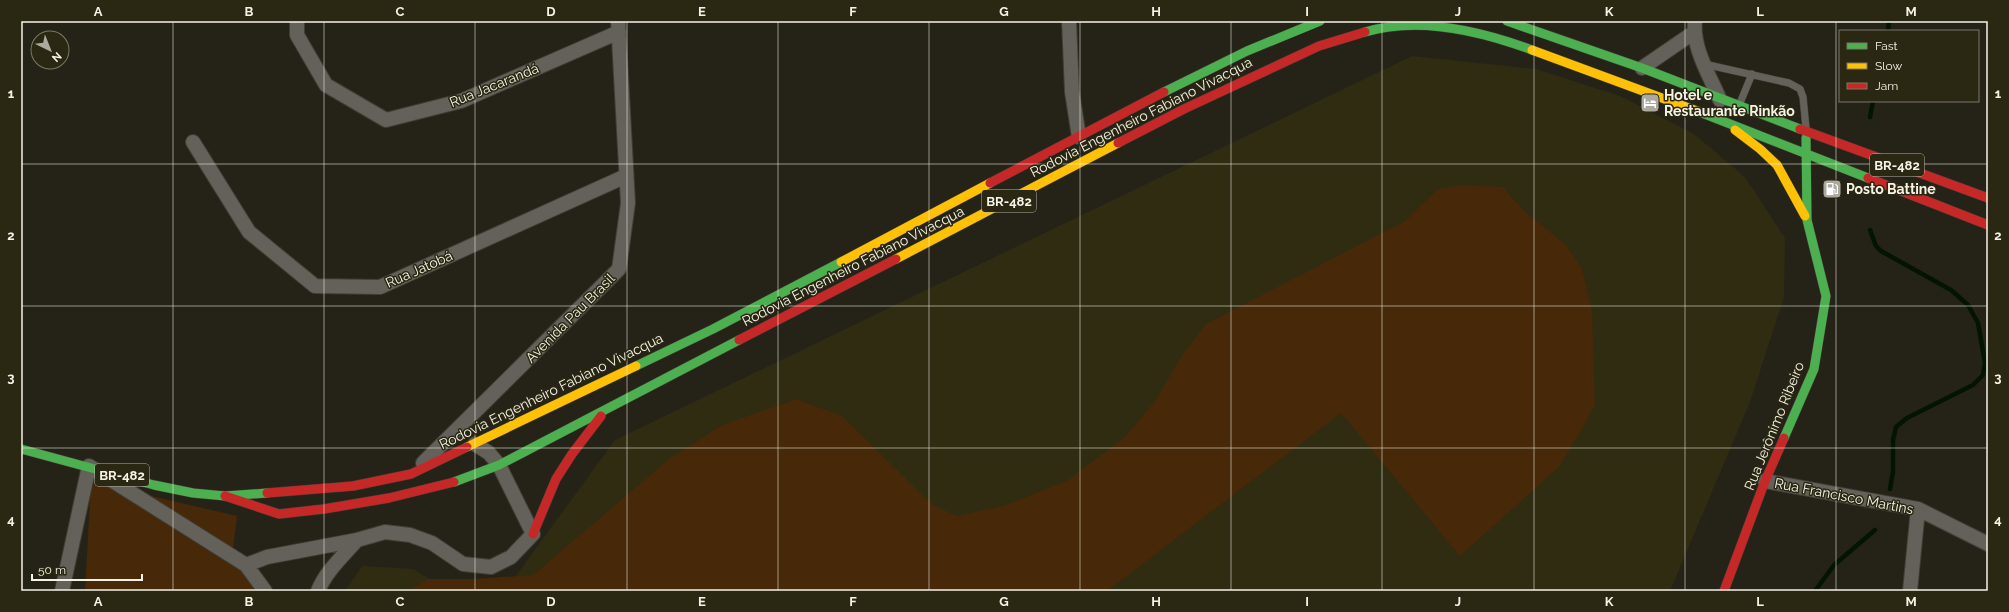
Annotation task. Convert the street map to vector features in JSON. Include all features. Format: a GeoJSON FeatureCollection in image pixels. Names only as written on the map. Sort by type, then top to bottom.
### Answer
{"type":"FeatureCollection","features":[{"type":"Feature","properties":{"kind":"main road","name":"Rodovia Engenheiro Fabiano Vivacqua"},"geometry":{"type":"LineString","coordinates":[[225,496],[279,514],[324,509],[389,498],[442,485],[499,465],[953,230],[1179,98],[1247,51],[1320,21]]}},
{"type":"Feature","properties":{"kind":"main road","name":"BR-482"},"geometry":{"type":"LineString","coordinates":[[1507,21],[1642,68],[1720,100],[1988,198]]}},
{"type":"Feature","properties":{"kind":"main road","name":"Rodovia Engenheiro Fabiano Vivacqua"},"geometry":{"type":"LineString","coordinates":[[21,449],[160,486],[193,493],[225,496],[352,486],[411,474],[713,329],[1079,136],[1319,46],[1369,31],[1404,26],[1433,27],[1473,32],[1488,36],[1719,119],[1806,154]]}},
{"type":"Feature","properties":{"kind":"main road"},"geometry":{"type":"LineString","coordinates":[[1719,119],[1760,149],[1777,165],[1807,220]]}},
{"type":"Feature","properties":{"kind":"main road"},"geometry":{"type":"LineString","coordinates":[[1807,132],[1807,220]]}},
{"type":"Feature","properties":{"kind":"main road","name":"BR-482"},"geometry":{"type":"LineString","coordinates":[[1806,154],[1988,225]]}},
{"type":"Feature","properties":{"kind":"main road"},"geometry":{"type":"LineString","coordinates":[[1777,165],[1806,170]]}},
{"type":"Feature","properties":{"kind":"main road"},"geometry":{"type":"LineString","coordinates":[[942,208],[953,230]]}},
{"type":"Feature","properties":{"kind":"main road","name":"Rua Jerônimo Ribeiro"},"geometry":{"type":"LineString","coordinates":[[1724,591],[1765,481],[1814,369],[1821,335],[1826,296],[1807,220]]}},
{"type":"Feature","properties":{"kind":"main road"},"geometry":{"type":"LineString","coordinates":[[690,365],[713,329]]}},
{"type":"Feature","properties":{"kind":"main road"},"geometry":{"type":"LineString","coordinates":[[533,534],[543,505],[555,480],[569,458],[605,411]]}},
{"type":"Feature","properties":{"kind":"street"},"geometry":{"type":"LineString","coordinates":[[1069,21],[1072,92],[1079,136]]}},
{"type":"Feature","properties":{"kind":"street","name":"Rua Jacarandá"},"geometry":{"type":"LineString","coordinates":[[298,22],[297,35],[326,85],[386,120],[461,101],[618,27]]}},
{"type":"Feature","properties":{"kind":"street","name":"Avenida Pau Brasil"},"geometry":{"type":"LineString","coordinates":[[411,474],[619,269],[628,203],[618,27]]}},
{"type":"Feature","properties":{"kind":"street"},"geometry":{"type":"LineString","coordinates":[[1642,68],[1694,27],[1704,64],[1720,100]]}},
{"type":"Feature","properties":{"kind":"street","name":"Rua Jatobá"},"geometry":{"type":"LineString","coordinates":[[193,142],[249,232],[315,286],[380,287],[626,176]]}},
{"type":"Feature","properties":{"kind":"street"},"geometry":{"type":"LineString","coordinates":[[246,565],[267,557],[357,540],[385,532],[410,535],[432,543],[464,564],[491,567],[511,557],[533,534],[499,465],[489,453],[475,444]]}},
{"type":"Feature","properties":{"kind":"street"},"geometry":{"type":"LineString","coordinates":[[62,591],[89,466],[246,565],[265,591]]}},
{"type":"Feature","properties":{"kind":"street","name":"Rua Francisco Martins"},"geometry":{"type":"LineString","coordinates":[[1765,481],[1918,509],[1988,544]]}},
{"type":"Feature","properties":{"kind":"street"},"geometry":{"type":"LineString","coordinates":[[1910,591],[1918,509]]}},
{"type":"Feature","properties":{"kind":"street"},"geometry":{"type":"LineString","coordinates":[[318,591],[322,582],[336,563],[357,540]]}},
{"type":"Feature","properties":{"kind":"lane"},"geometry":{"type":"LineString","coordinates":[[1704,64],[1789,83],[1800,89],[1803,96],[1807,132]]}},
{"type":"Feature","properties":{"kind":"lane"},"geometry":{"type":"LineString","coordinates":[[1738,106],[1752,74]]}},
{"type":"Feature","properties":{"kind":"shaded area"},"geometry":{"type":"Polygon","coordinates":[[[1412,56],[1536,69],[1620,96],[1694,134],[1745,177],[1785,238],[1784,297],[1750,402],[1670,591],[468,591],[515,577],[615,440],[1412,56]]]}},
{"type":"Feature","properties":{"kind":"shaded area"},"geometry":{"type":"Polygon","coordinates":[[[1462,185],[1503,187],[1523,210],[1566,245],[1582,269],[1592,311],[1595,404],[1580,433],[1558,468],[1460,556],[1341,413],[1107,591],[409,591],[427,579],[472,579],[533,575],[669,459],[722,425],[796,399],[842,416],[933,505],[957,516],[1006,505],[1068,480],[1125,437],[1155,401],[1182,355],[1206,324],[1405,221],[1438,189],[1462,185]]]}},
{"type":"Feature","properties":{"kind":"shaded area"},"geometry":{"type":"Polygon","coordinates":[[[91,482],[237,516],[233,549],[255,591],[85,591],[91,482]]]}},
{"type":"Feature","properties":{"kind":"shaded area"},"geometry":{"type":"Polygon","coordinates":[[[362,566],[413,569],[450,591],[345,591],[362,566]]]}},
{"type":"Feature","properties":{"kind":"waterway"},"geometry":{"type":"LineString","coordinates":[[1888,30],[1889,21]]}},
{"type":"Feature","properties":{"kind":"waterway"},"geometry":{"type":"LineString","coordinates":[[1870,117],[1873,102]]}},
{"type":"Feature","properties":{"kind":"waterway"},"geometry":{"type":"LineString","coordinates":[[1870,230],[1876,246],[1881,251],[1951,290],[1968,305],[1978,323],[1985,363],[1983,375],[1973,385],[1907,418],[1896,427],[1893,440],[1893,472],[1890,489]]}},
{"type":"Feature","properties":{"kind":"waterway"},"geometry":{"type":"LineString","coordinates":[[1815,591],[1834,565],[1875,530]]}},
{"type":"Feature","properties":{"kind":"traffic: fast"},"geometry":{"type":"LineString","coordinates":[[1164,92],[1247,51],[1320,21]]}},
{"type":"Feature","properties":{"kind":"traffic: fast"},"geometry":{"type":"LineString","coordinates":[[1507,21],[1642,68],[1800,129]]}},
{"type":"Feature","properties":{"kind":"traffic: fast"},"geometry":{"type":"LineString","coordinates":[[1365,32],[1385,27],[1406,25],[1449,28],[1492,37],[1532,50]]}},
{"type":"Feature","properties":{"kind":"traffic: fast"},"geometry":{"type":"LineString","coordinates":[[1697,111],[1868,178]]}},
{"type":"Feature","properties":{"kind":"traffic: fast"},"geometry":{"type":"LineString","coordinates":[[1784,438],[1814,369],[1826,296],[1807,220],[1806,138]]}},
{"type":"Feature","properties":{"kind":"traffic: fast"},"geometry":{"type":"LineString","coordinates":[[636,366],[713,329],[841,262]]}},
{"type":"Feature","properties":{"kind":"traffic: fast"},"geometry":{"type":"LineString","coordinates":[[454,482],[499,465],[739,340]]}},
{"type":"Feature","properties":{"kind":"traffic: fast"},"geometry":{"type":"LineString","coordinates":[[21,449],[154,485],[193,493],[225,496],[267,493]]}},
{"type":"Feature","properties":{"kind":"traffic: slow"},"geometry":{"type":"LineString","coordinates":[[1532,50],[1697,111]]}},
{"type":"Feature","properties":{"kind":"traffic: slow"},"geometry":{"type":"LineString","coordinates":[[1735,130],[1760,149],[1777,165],[1805,216]]}},
{"type":"Feature","properties":{"kind":"traffic: slow"},"geometry":{"type":"LineString","coordinates":[[896,259],[1118,143]]}},
{"type":"Feature","properties":{"kind":"traffic: slow"},"geometry":{"type":"LineString","coordinates":[[841,262],[990,183]]}},
{"type":"Feature","properties":{"kind":"traffic: slow"},"geometry":{"type":"LineString","coordinates":[[467,447],[636,366]]}},
{"type":"Feature","properties":{"kind":"traffic: jam"},"geometry":{"type":"LineString","coordinates":[[1118,143],[1184,109],[1319,46],[1365,32]]}},
{"type":"Feature","properties":{"kind":"traffic: jam"},"geometry":{"type":"LineString","coordinates":[[990,183],[1164,92]]}},
{"type":"Feature","properties":{"kind":"traffic: jam"},"geometry":{"type":"LineString","coordinates":[[1800,129],[1988,198]]}},
{"type":"Feature","properties":{"kind":"traffic: jam"},"geometry":{"type":"LineString","coordinates":[[1868,178],[1988,225]]}},
{"type":"Feature","properties":{"kind":"traffic: jam"},"geometry":{"type":"LineString","coordinates":[[739,340],[896,259]]}},
{"type":"Feature","properties":{"kind":"traffic: jam"},"geometry":{"type":"LineString","coordinates":[[533,534],[556,479],[572,454],[601,416]]}},
{"type":"Feature","properties":{"kind":"traffic: jam"},"geometry":{"type":"LineString","coordinates":[[1724,591],[1765,481],[1784,438]]}},
{"type":"Feature","properties":{"kind":"traffic: jam"},"geometry":{"type":"LineString","coordinates":[[267,493],[353,486],[411,474],[467,447]]}},
{"type":"Feature","properties":{"kind":"traffic: jam"},"geometry":{"type":"LineString","coordinates":[[225,496],[279,514],[324,509],[389,498],[454,482]]}},
{"type":"Feature","properties":{"kind":"place","name":"Hotel e Restaurante Rinkão"},"geometry":{"type":"Point","coordinates":[1650,103]}},
{"type":"Feature","properties":{"kind":"place","name":"Posto Battine"},"geometry":{"type":"Point","coordinates":[1832,189]}}]}
